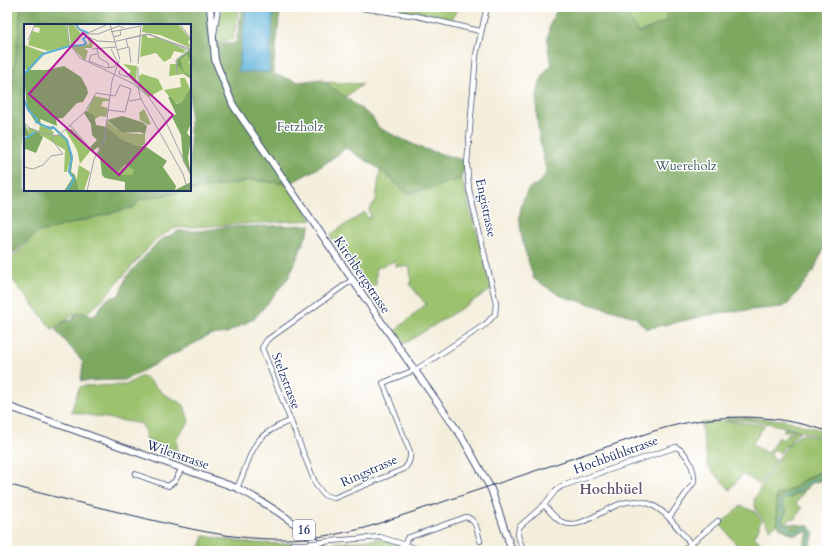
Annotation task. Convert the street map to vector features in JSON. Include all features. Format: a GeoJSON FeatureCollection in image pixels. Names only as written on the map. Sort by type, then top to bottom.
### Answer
{"type":"FeatureCollection","features":[{"type":"Feature","properties":{"kind":"main road","name":"Kirchbergstrasse"},"geometry":{"type":"LineString","coordinates":[[210,7],[212,42],[218,71],[238,115],[462,437],[489,484],[512,551]]}},
{"type":"Feature","properties":{"kind":"main road","name":"Wilerstrasse"},"geometry":{"type":"LineString","coordinates":[[7,406],[237,488],[285,516],[307,533],[326,551]]}},
{"type":"Feature","properties":{"kind":"street"},"geometry":{"type":"LineString","coordinates":[[212,42],[218,7]]}},
{"type":"Feature","properties":{"kind":"street"},"geometry":{"type":"LineString","coordinates":[[354,7],[417,16],[480,31]]}},
{"type":"Feature","properties":{"kind":"street","name":"Engistrasse"},"geometry":{"type":"LineString","coordinates":[[414,370],[486,324],[492,319],[497,308],[469,189],[467,164],[476,55],[480,31],[487,7]]}},
{"type":"Feature","properties":{"kind":"street","name":"Stelzstrasse"},"geometry":{"type":"LineString","coordinates":[[237,488],[258,440],[269,430],[290,421],[263,352],[264,344],[352,280]]}},
{"type":"Feature","properties":{"kind":"street","name":"Ringstrasse"},"geometry":{"type":"LineString","coordinates":[[290,421],[319,491],[328,497],[340,496],[404,469],[408,465],[411,457],[410,452],[383,383],[414,370]]}},
{"type":"Feature","properties":{"kind":"street","name":"Hochbühlstrasse"},"geometry":{"type":"LineString","coordinates":[[523,551],[518,535],[519,527],[544,505],[556,490],[562,486],[671,447],[676,447],[687,455],[694,477],[692,487],[669,518]]}},
{"type":"Feature","properties":{"kind":"street"},"geometry":{"type":"LineString","coordinates":[[135,474],[168,486],[175,480],[182,468]]}},
{"type":"Feature","properties":{"kind":"street"},"geometry":{"type":"LineString","coordinates":[[544,505],[559,520],[570,524],[581,523],[616,504],[640,502],[651,505],[669,518],[691,544]]}},
{"type":"Feature","properties":{"kind":"street"},"geometry":{"type":"LineString","coordinates":[[405,544],[407,538],[466,518],[472,519],[480,541]]}},
{"type":"Feature","properties":{"kind":"street"},"geometry":{"type":"LineString","coordinates":[[682,551],[718,521]]}},
{"type":"Feature","properties":{"kind":"street"},"geometry":{"type":"LineString","coordinates":[[292,544],[380,537],[425,551]]}},
{"type":"Feature","properties":{"kind":"green space"},"geometry":{"type":"Polygon","coordinates":[[[7,7],[21,7],[13,82],[7,83],[7,7]]]}},
{"type":"Feature","properties":{"kind":"green space","name":"Fetzholz"},"geometry":{"type":"Polygon","coordinates":[[[21,7],[206,7],[211,45],[236,43],[242,7],[280,11],[273,74],[299,82],[321,79],[372,117],[379,128],[421,148],[463,160],[465,168],[460,179],[430,189],[407,193],[378,168],[346,148],[322,166],[289,184],[253,180],[191,190],[191,24],[24,24],[24,191],[188,191],[140,199],[134,207],[36,233],[7,260],[7,83],[13,82],[21,7]]]}},
{"type":"Feature","properties":{"kind":"green space"},"geometry":{"type":"Polygon","coordinates":[[[222,7],[239,7],[233,39],[216,44],[222,7]]]}},
{"type":"Feature","properties":{"kind":"green space"},"geometry":{"type":"Polygon","coordinates":[[[371,7],[460,7],[450,21],[371,7]]]}},
{"type":"Feature","properties":{"kind":"green space","name":"Wuereholz"},"geometry":{"type":"Polygon","coordinates":[[[560,7],[622,7],[639,33],[668,20],[663,7],[827,7],[827,241],[813,272],[788,304],[783,307],[718,313],[646,329],[635,317],[561,296],[534,279],[523,245],[520,210],[523,199],[529,188],[540,182],[546,171],[538,130],[537,100],[539,86],[544,74],[552,64],[548,50],[548,34],[549,27],[555,13],[560,7]]]}},
{"type":"Feature","properties":{"kind":"green space"},"geometry":{"type":"Polygon","coordinates":[[[622,7],[663,7],[669,20],[638,33],[622,7]]]}},
{"type":"Feature","properties":{"kind":"green space"},"geometry":{"type":"Polygon","coordinates":[[[324,82],[363,84],[345,97],[324,82]]]}},
{"type":"Feature","properties":{"kind":"green space"},"geometry":{"type":"Polygon","coordinates":[[[380,169],[406,192],[462,179],[492,289],[404,344],[394,332],[426,304],[411,286],[410,267],[396,266],[395,261],[376,268],[376,285],[366,288],[331,237],[331,234],[365,212],[367,218],[371,217],[369,210],[376,200],[380,169]]]}},
{"type":"Feature","properties":{"kind":"green space"},"geometry":{"type":"Polygon","coordinates":[[[253,180],[289,184],[312,220],[175,228],[157,238],[99,303],[86,313],[77,313],[52,329],[7,273],[8,263],[36,233],[134,207],[140,199],[253,180]]]}},
{"type":"Feature","properties":{"kind":"green space"},"geometry":{"type":"Polygon","coordinates":[[[311,225],[289,277],[255,318],[227,333],[210,335],[125,380],[81,381],[83,362],[55,329],[63,322],[72,320],[77,313],[86,313],[93,317],[107,299],[119,295],[127,276],[160,240],[179,231],[200,231],[225,227],[311,225]]]}},
{"type":"Feature","properties":{"kind":"green space"},"geometry":{"type":"Polygon","coordinates":[[[140,377],[145,377],[164,394],[184,405],[189,422],[176,439],[178,451],[147,440],[142,424],[71,412],[79,388],[83,386],[126,385],[140,377]]]}},
{"type":"Feature","properties":{"kind":"green space"},"geometry":{"type":"Polygon","coordinates":[[[735,417],[785,420],[827,432],[827,439],[777,425],[752,421],[726,420],[726,418],[735,417]]]}},
{"type":"Feature","properties":{"kind":"green space"},"geometry":{"type":"Polygon","coordinates":[[[726,421],[765,425],[752,444],[768,454],[778,437],[783,440],[789,433],[792,434],[793,432],[784,431],[784,428],[801,431],[797,433],[786,447],[785,445],[780,453],[774,449],[770,456],[776,459],[760,485],[743,474],[730,490],[708,466],[701,423],[726,421]]]}},
{"type":"Feature","properties":{"kind":"green space"},"geometry":{"type":"Polygon","coordinates":[[[804,434],[827,440],[820,472],[800,482],[791,489],[776,495],[777,524],[770,529],[756,510],[754,500],[783,452],[797,437],[804,434]]]}},
{"type":"Feature","properties":{"kind":"green space"},"geometry":{"type":"Polygon","coordinates":[[[827,451],[827,479],[809,484],[807,489],[794,494],[792,498],[785,498],[782,501],[782,506],[787,510],[782,519],[783,523],[809,526],[814,532],[811,545],[804,549],[803,545],[808,534],[806,531],[794,535],[780,528],[777,524],[776,495],[792,489],[800,482],[820,472],[822,461],[827,451]]]}},
{"type":"Feature","properties":{"kind":"green space"},"geometry":{"type":"Polygon","coordinates":[[[805,490],[796,504],[802,508],[794,520],[792,518],[786,524],[783,523],[782,520],[787,510],[782,506],[782,501],[785,498],[792,498],[794,494],[799,494],[805,490]]]}},
{"type":"Feature","properties":{"kind":"green space"},"geometry":{"type":"Polygon","coordinates":[[[741,506],[755,512],[762,521],[759,523],[759,528],[754,537],[769,550],[776,544],[782,551],[742,551],[720,524],[741,506]]]}},
{"type":"Feature","properties":{"kind":"green space"},"geometry":{"type":"Polygon","coordinates":[[[204,536],[250,543],[302,544],[307,551],[199,551],[204,536]]]}},
{"type":"Feature","properties":{"kind":"green space"},"geometry":{"type":"Polygon","coordinates":[[[381,539],[412,551],[340,551],[334,543],[381,539]]]}},
{"type":"Feature","properties":{"kind":"water"},"geometry":{"type":"Polygon","coordinates":[[[246,9],[273,13],[269,72],[238,72],[246,9]]]}},
{"type":"Feature","properties":{"kind":"waterway"},"geometry":{"type":"LineString","coordinates":[[807,551],[811,532],[806,528],[794,532],[780,523],[783,511],[780,501],[822,475],[827,462]]}},
{"type":"Feature","properties":{"kind":"railway"},"geometry":{"type":"LineString","coordinates":[[7,484],[191,529],[247,538],[303,538],[333,535],[365,528],[654,431],[676,425],[719,418],[741,417],[784,420],[827,431]]}},
{"type":"Feature","properties":{"kind":"district","name":"Hochbüel"},"geometry":{"type":"Point","coordinates":[611,489]}}]}
